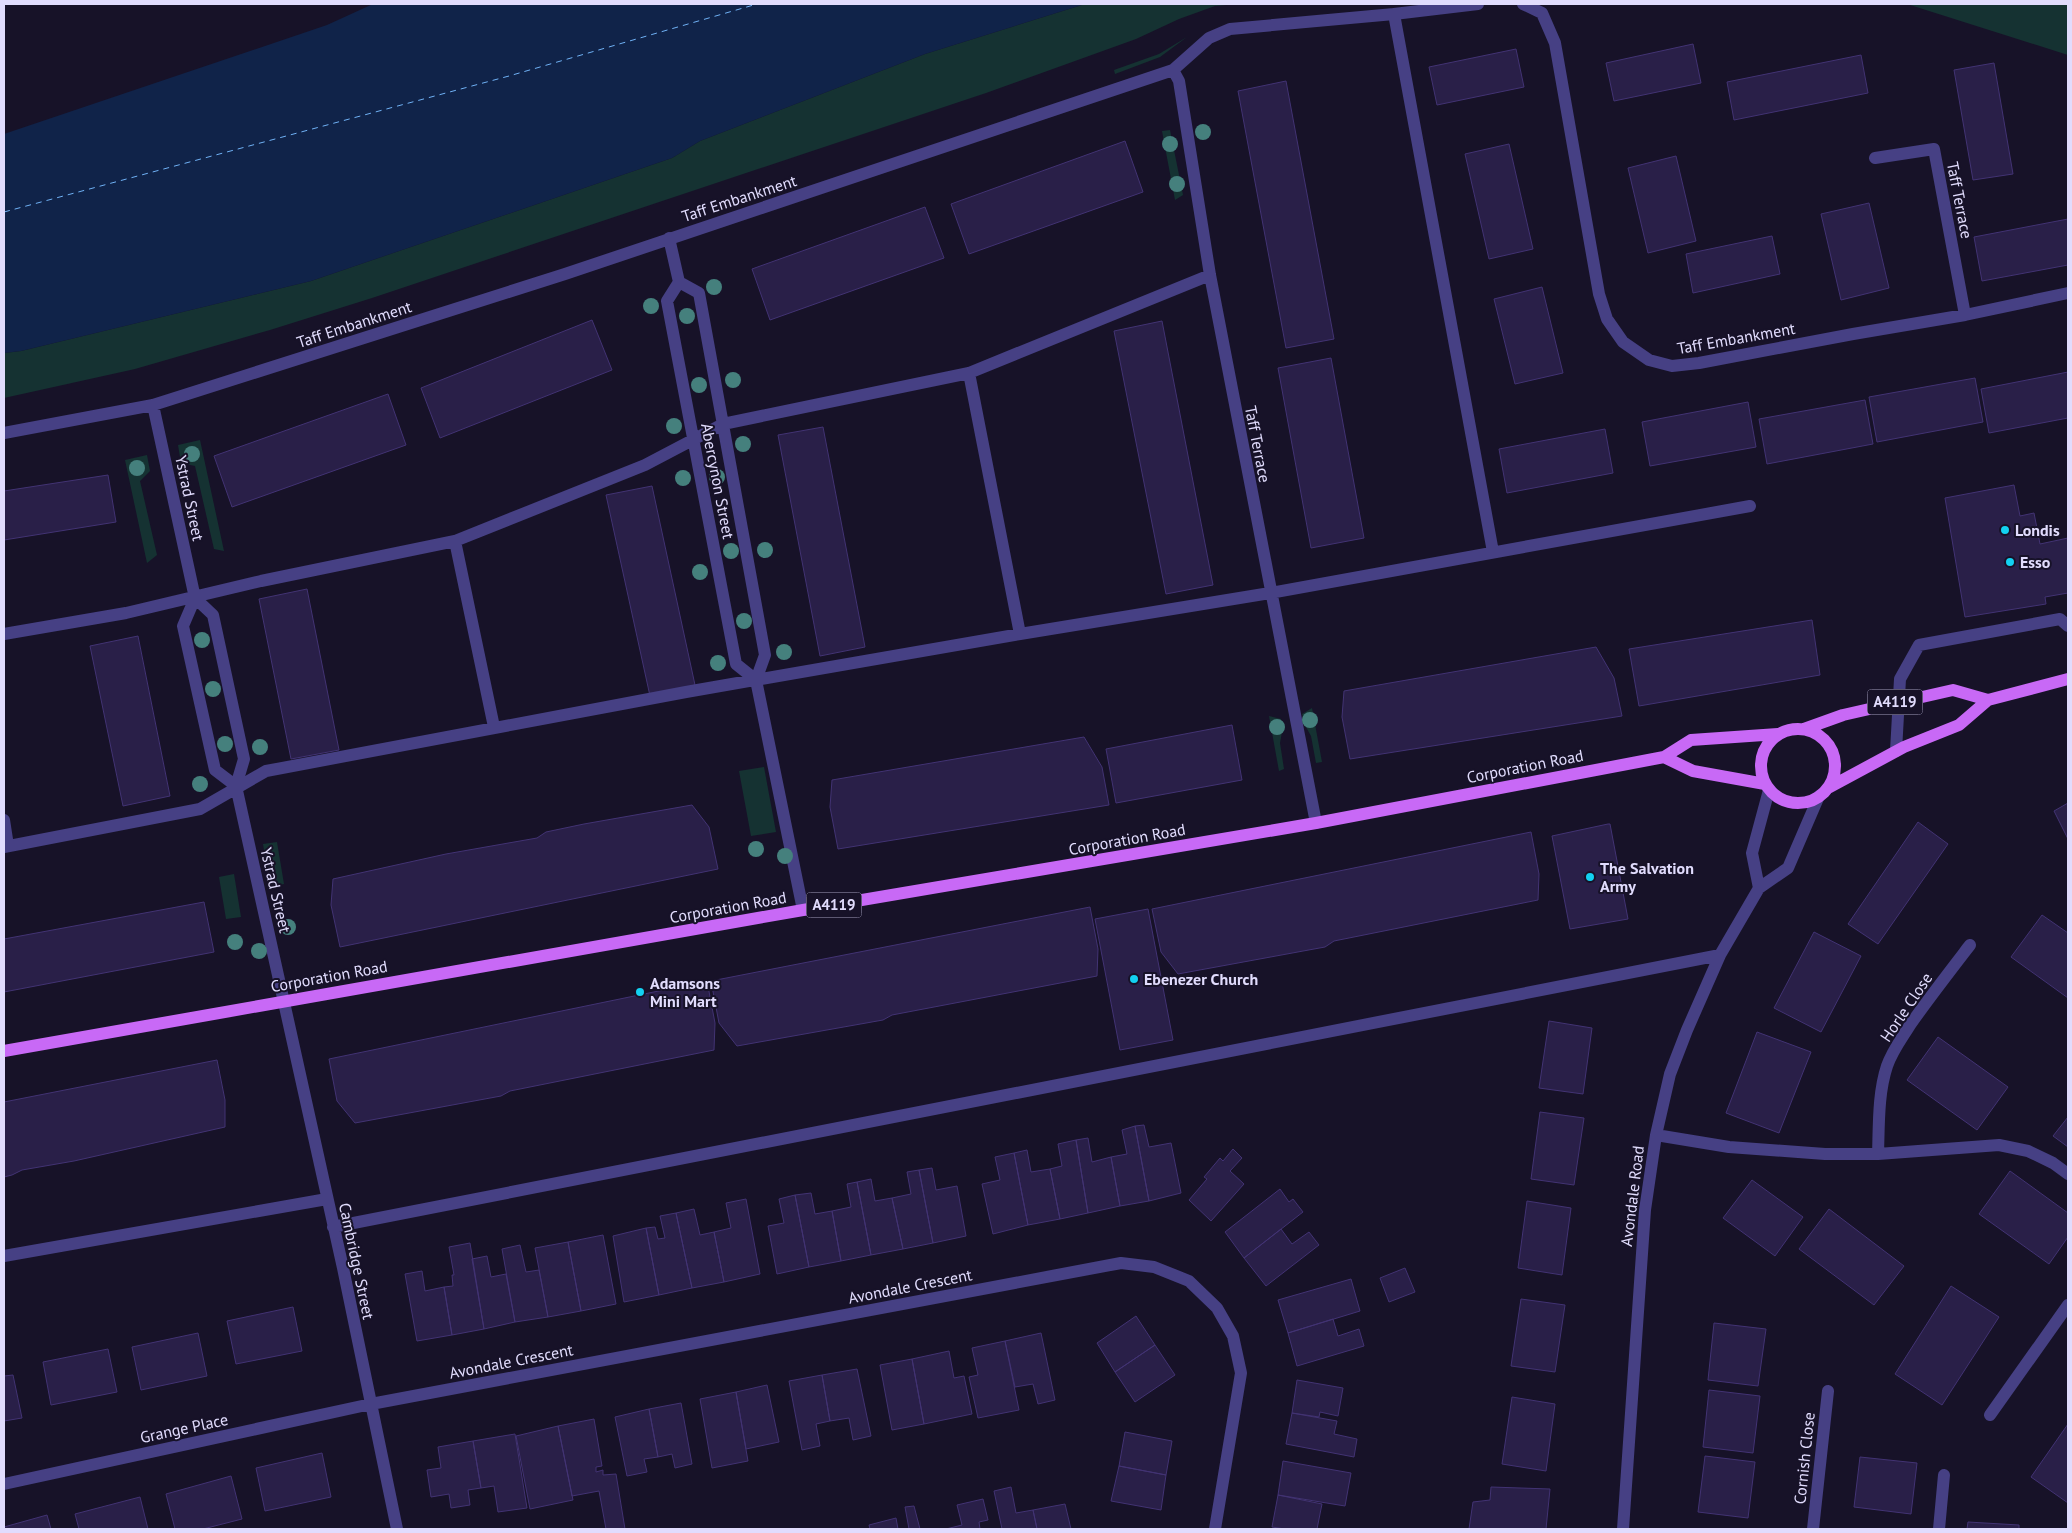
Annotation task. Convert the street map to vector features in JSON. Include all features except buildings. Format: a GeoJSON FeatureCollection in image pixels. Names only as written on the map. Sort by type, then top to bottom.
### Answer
{"type":"FeatureCollection","features":[{"type":"Feature","properties":{"kind":"main road","name":"A4119"},"geometry":{"type":"LineString","coordinates":[[1823,792],[1896,751],[1959,725],[1988,700],[2068,679]]}},
{"type":"Feature","properties":{"kind":"main road","name":"A4119"},"geometry":{"type":"LineString","coordinates":[[1804,729],[1843,716],[1900,701],[1953,690],[1988,700]]}},
{"type":"Feature","properties":{"kind":"main road"},"geometry":{"type":"LineString","coordinates":[[1664,757],[1693,771],[1767,787],[1784,800],[1796,803],[1808,802],[1823,792],[1833,777],[1835,764],[1832,752],[1826,741],[1816,733],[1804,729],[1790,729],[1778,734],[1769,741],[1762,757],[1761,774],[1767,787]]}},
{"type":"Feature","properties":{"kind":"main road","name":"Corporation Road"},"geometry":{"type":"LineString","coordinates":[[4,1051],[804,910],[1316,823],[1664,757],[1691,740],[1778,734]]}},
{"type":"Feature","properties":{"kind":"street","name":"Taff Embankment"},"geometry":{"type":"LineString","coordinates":[[4,433],[152,405],[564,274],[1173,70],[1209,38],[1230,28],[1394,14],[1478,4]]}},
{"type":"Feature","properties":{"kind":"street","name":"Taff Embankment"},"geometry":{"type":"LineString","coordinates":[[1523,4],[1542,14],[1555,42],[1599,294],[1607,319],[1623,342],[1649,360],[1672,366],[1699,363],[1965,315],[2068,293]]}},
{"type":"Feature","properties":{"kind":"street"},"geometry":{"type":"LineString","coordinates":[[1394,14],[1493,552]]}},
{"type":"Feature","properties":{"kind":"street","name":"Taff Terrace"},"geometry":{"type":"LineString","coordinates":[[1173,70],[1179,81],[1210,275],[1316,823]]}},
{"type":"Feature","properties":{"kind":"street","name":"Taff Terrace"},"geometry":{"type":"LineString","coordinates":[[1875,158],[1934,149],[1965,315]]}},
{"type":"Feature","properties":{"kind":"street"},"geometry":{"type":"LineString","coordinates":[[669,238],[680,282]]}},
{"type":"Feature","properties":{"kind":"street"},"geometry":{"type":"LineString","coordinates":[[4,634],[126,613],[261,581],[455,540],[645,465],[723,424],[969,373],[1210,275]]}},
{"type":"Feature","properties":{"kind":"street","name":"Abercynon Street"},"geometry":{"type":"LineString","coordinates":[[680,282],[699,293],[765,655],[756,680],[736,664],[667,301],[680,282]]}},
{"type":"Feature","properties":{"kind":"street"},"geometry":{"type":"LineString","coordinates":[[969,373],[1020,634]]}},
{"type":"Feature","properties":{"kind":"street","name":"Ystrad Street"},"geometry":{"type":"LineString","coordinates":[[152,405],[195,598],[213,615],[244,759],[236,786],[284,1001]]}},
{"type":"Feature","properties":{"kind":"street"},"geometry":{"type":"LineString","coordinates":[[4,820],[6,847],[200,808],[236,786],[266,771],[494,727],[756,680],[1270,593],[1750,506]]}},
{"type":"Feature","properties":{"kind":"street"},"geometry":{"type":"LineString","coordinates":[[455,540],[494,727]]}},
{"type":"Feature","properties":{"kind":"street"},"geometry":{"type":"LineString","coordinates":[[195,598],[183,626],[215,770],[236,786]]}},
{"type":"Feature","properties":{"kind":"street"},"geometry":{"type":"LineString","coordinates":[[1896,751],[1900,679],[1919,645],[2060,619],[2068,626]]}},
{"type":"Feature","properties":{"kind":"street"},"geometry":{"type":"LineString","coordinates":[[756,680],[772,749],[804,910]]}},
{"type":"Feature","properties":{"kind":"street"},"geometry":{"type":"LineString","coordinates":[[1759,888],[1752,853],[1767,787]]}},
{"type":"Feature","properties":{"kind":"street","name":"Avondale Road"},"geometry":{"type":"LineString","coordinates":[[1623,1529],[1645,1210],[1656,1135],[1670,1074],[1686,1030],[1720,955],[1759,888],[1788,868],[1823,792]]}},
{"type":"Feature","properties":{"kind":"street","name":"Horle Close"},"geometry":{"type":"LineString","coordinates":[[1878,1154],[1882,1086],[1887,1065],[1897,1045],[1919,1012],[1970,945]]}},
{"type":"Feature","properties":{"kind":"street"},"geometry":{"type":"LineString","coordinates":[[333,1227],[1720,955]]}},
{"type":"Feature","properties":{"kind":"street","name":"Cambridge Street"},"geometry":{"type":"LineString","coordinates":[[284,1001],[397,1529]]}},
{"type":"Feature","properties":{"kind":"street"},"geometry":{"type":"LineString","coordinates":[[1656,1135],[1729,1147],[1825,1154],[1878,1154],[1999,1145],[2028,1151],[2053,1163],[2068,1174]]}},
{"type":"Feature","properties":{"kind":"street"},"geometry":{"type":"LineString","coordinates":[[4,1256],[327,1199]]}},
{"type":"Feature","properties":{"kind":"street","name":"Avondale Crescent"},"geometry":{"type":"LineString","coordinates":[[371,1404],[1121,1263],[1154,1267],[1189,1280],[1217,1308],[1233,1336],[1241,1373],[1215,1529]]}},
{"type":"Feature","properties":{"kind":"street"},"geometry":{"type":"LineString","coordinates":[[1990,1415],[2068,1305]]}},
{"type":"Feature","properties":{"kind":"street","name":"Cornish Close"},"geometry":{"type":"LineString","coordinates":[[1813,1529],[1828,1391]]}},
{"type":"Feature","properties":{"kind":"street","name":"Grange Place"},"geometry":{"type":"LineString","coordinates":[[4,1484],[371,1404]]}},
{"type":"Feature","properties":{"kind":"street"},"geometry":{"type":"LineString","coordinates":[[1939,1529],[1944,1475]]}},
{"type":"Feature","properties":{"kind":"green space"},"geometry":{"type":"Polygon","coordinates":[[[1085,4],[1238,4],[1215,6],[1179,19],[1136,39],[986,93],[372,298],[135,369],[4,398],[4,353],[21,351],[311,281],[672,158],[700,141],[925,54],[1085,4]]]}},
{"type":"Feature","properties":{"kind":"green space"},"geometry":{"type":"Polygon","coordinates":[[[1907,4],[2068,4],[2068,55],[1907,4]]]}},
{"type":"Feature","properties":{"kind":"green space"},"geometry":{"type":"Polygon","coordinates":[[[1187,37],[1160,57],[1115,74],[1114,70],[1159,54],[1187,37]]]}},
{"type":"Feature","properties":{"kind":"green space"},"geometry":{"type":"Polygon","coordinates":[[[1170,130],[1183,195],[1175,200],[1162,131],[1170,130]]]}},
{"type":"Feature","properties":{"kind":"green space"},"geometry":{"type":"Polygon","coordinates":[[[200,440],[224,551],[214,549],[195,466],[181,463],[178,445],[200,440]]]}},
{"type":"Feature","properties":{"kind":"green space"},"geometry":{"type":"Polygon","coordinates":[[[147,455],[150,471],[140,481],[157,555],[147,563],[125,460],[147,455]]]}},
{"type":"Feature","properties":{"kind":"green space"},"geometry":{"type":"Polygon","coordinates":[[[1312,708],[1322,762],[1316,763],[1311,736],[1302,714],[1312,708]]]}},
{"type":"Feature","properties":{"kind":"green space"},"geometry":{"type":"Polygon","coordinates":[[[1269,716],[1281,719],[1282,732],[1280,743],[1284,769],[1279,771],[1269,716]]]}},
{"type":"Feature","properties":{"kind":"green space"},"geometry":{"type":"Polygon","coordinates":[[[764,767],[776,832],[751,836],[739,771],[764,767]]]}},
{"type":"Feature","properties":{"kind":"green space"},"geometry":{"type":"Polygon","coordinates":[[[277,842],[284,884],[270,887],[263,844],[277,842]]]}},
{"type":"Feature","properties":{"kind":"green space"},"geometry":{"type":"Polygon","coordinates":[[[234,874],[241,917],[226,919],[219,877],[234,874]]]}},
{"type":"Feature","properties":{"kind":"water"},"geometry":{"type":"Polygon","coordinates":[[[373,4],[1085,4],[925,54],[700,141],[672,158],[311,281],[21,351],[4,353],[4,134],[327,25],[373,4]]]}},
{"type":"Feature","properties":{"kind":"ferry route"},"geometry":{"type":"LineString","coordinates":[[4,212],[509,76],[757,4]]}},
{"type":"Feature","properties":{"kind":"place","name":"Londis"},"geometry":{"type":"Point","coordinates":[2005,530]}},
{"type":"Feature","properties":{"kind":"place","name":"Esso"},"geometry":{"type":"Point","coordinates":[2010,562]}},
{"type":"Feature","properties":{"kind":"place","name":"The Salvation Army"},"geometry":{"type":"Point","coordinates":[1590,877]}},
{"type":"Feature","properties":{"kind":"place","name":"Ebenezer Church"},"geometry":{"type":"Point","coordinates":[1134,979]}},
{"type":"Feature","properties":{"kind":"place","name":"Adamsons Mini Mart"},"geometry":{"type":"Point","coordinates":[640,992]}}]}
